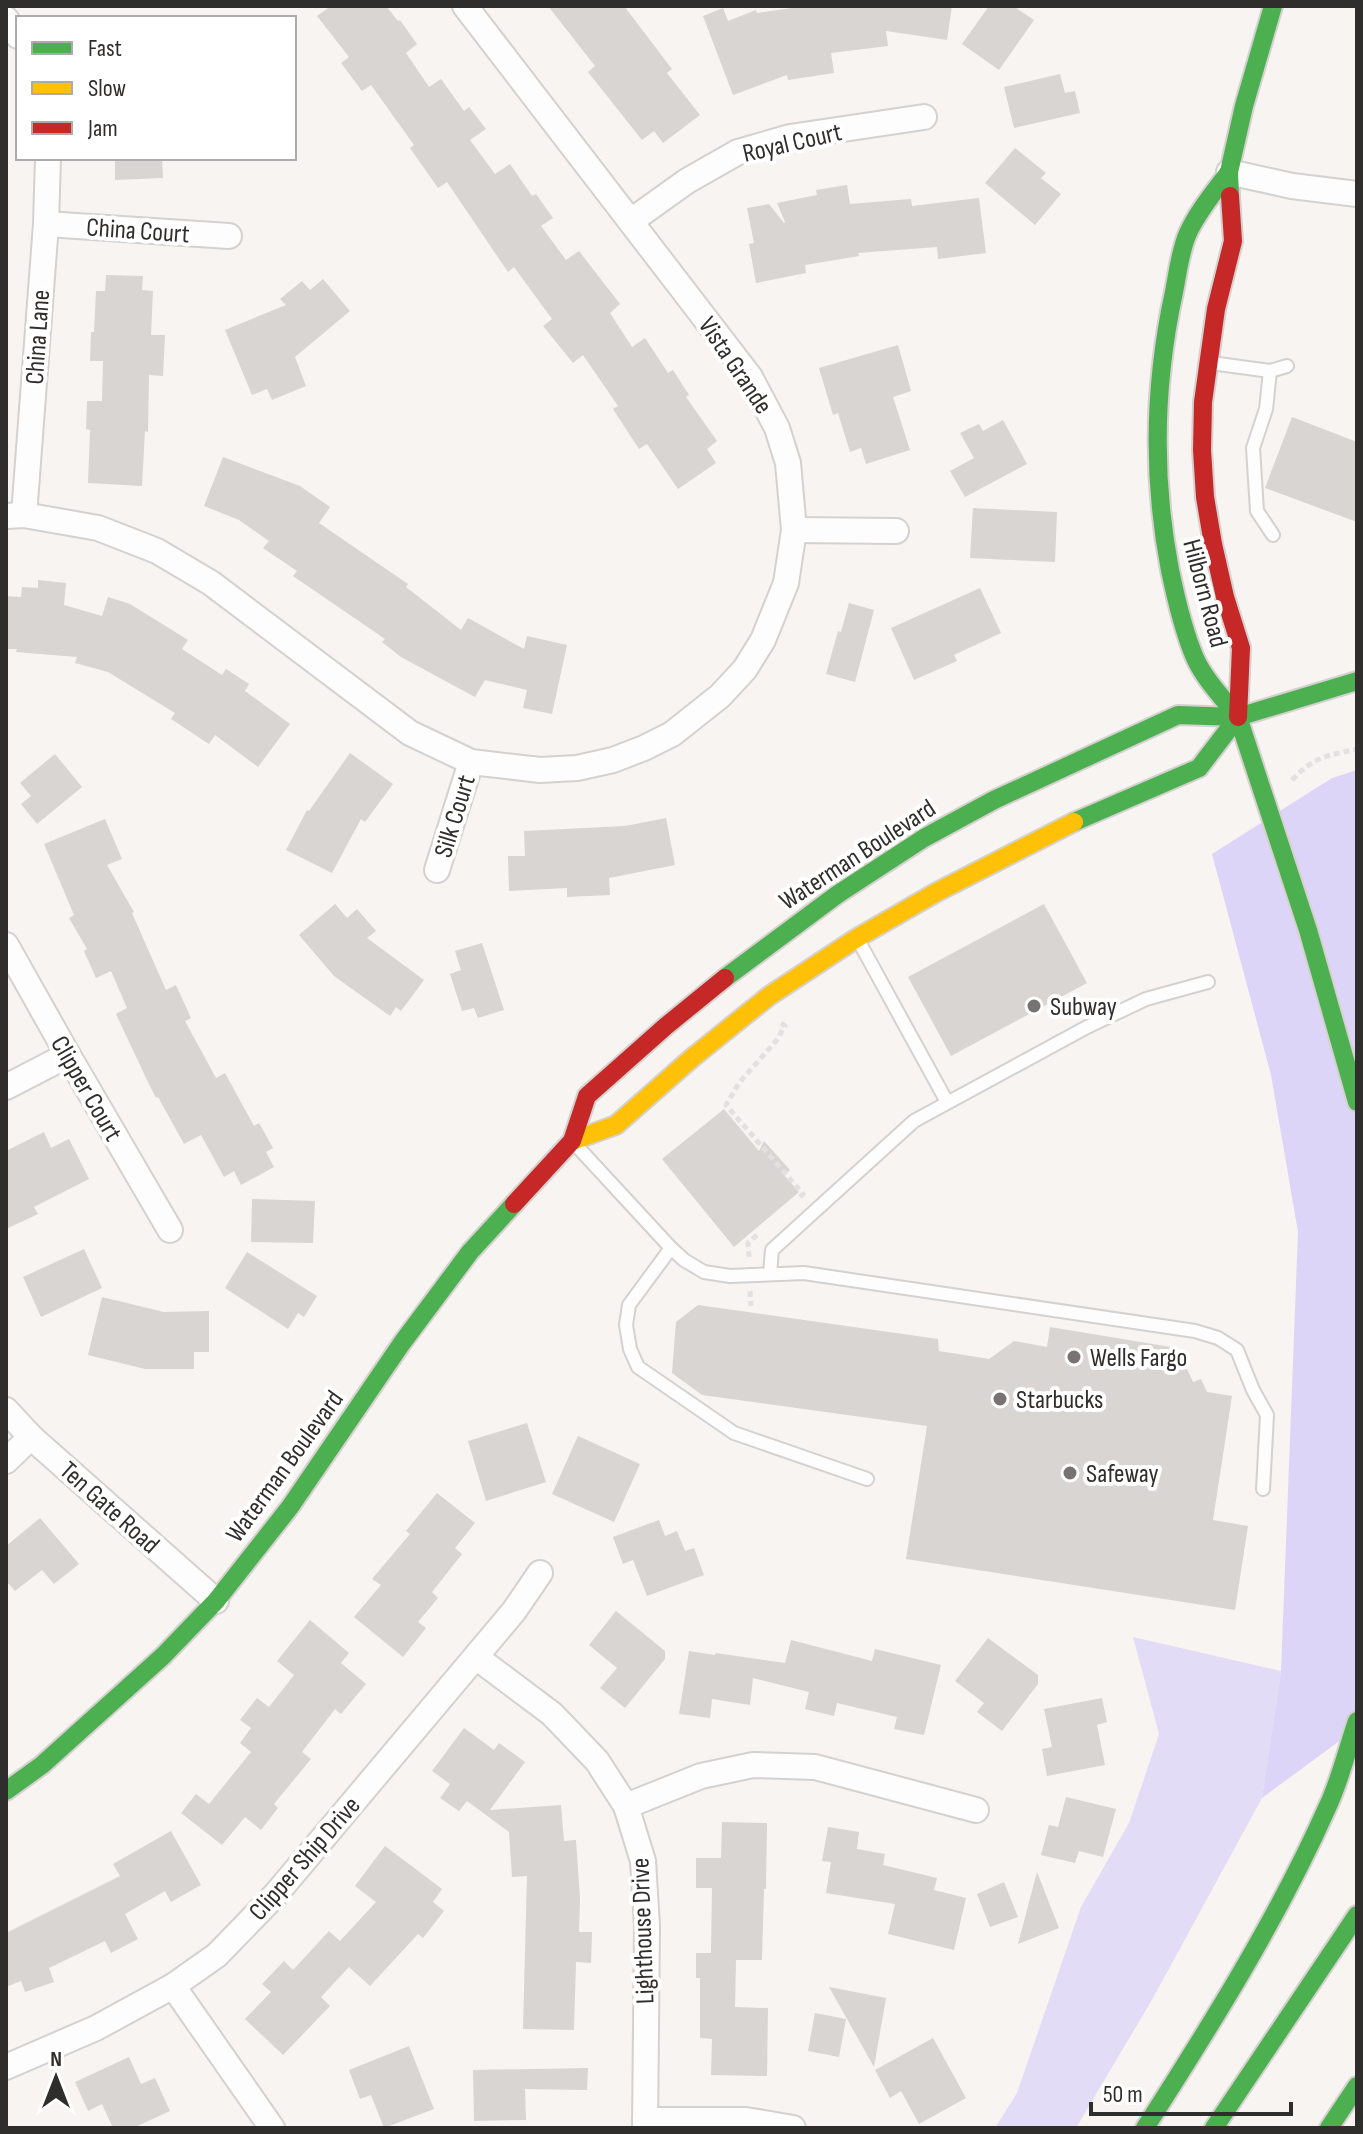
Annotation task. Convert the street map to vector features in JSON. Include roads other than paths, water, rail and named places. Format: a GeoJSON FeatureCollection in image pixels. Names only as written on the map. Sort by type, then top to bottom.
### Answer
{"type":"FeatureCollection","features":[{"type":"Feature","properties":{"kind":"main road","name":"Hilborn Road"},"geometry":{"type":"LineString","coordinates":[[1238,717],[1241,648],[1216,557],[1205,497],[1203,402],[1216,309],[1233,241],[1229,172],[1244,106],[1273,6]]}},
{"type":"Feature","properties":{"kind":"main road","name":"Hilborn Road"},"geometry":{"type":"LineString","coordinates":[[1229,172],[1188,233],[1161,356],[1156,456],[1166,551],[1179,607],[1198,663],[1238,717]]}},
{"type":"Feature","properties":{"kind":"main road","name":"Waterman Boulevard"},"geometry":{"type":"LineString","coordinates":[[6,1791],[42,1765],[152,1666],[216,1601],[290,1507],[402,1343],[470,1252],[572,1141],[587,1096],[666,1026],[838,894],[924,838],[994,800],[1178,715],[1238,717],[1357,681]]}},
{"type":"Feature","properties":{"kind":"main road","name":"Waterman Boulevard"},"geometry":{"type":"LineString","coordinates":[[572,1141],[616,1125],[769,996],[857,938],[937,892],[1097,811],[1199,768],[1238,717]]}},
{"type":"Feature","properties":{"kind":"main road"},"geometry":{"type":"LineString","coordinates":[[1238,717],[1308,930],[1357,1102]]}},
{"type":"Feature","properties":{"kind":"main road"},"geometry":{"type":"LineString","coordinates":[[1145,2128],[1285,1895],[1329,1805],[1357,1721]]}},
{"type":"Feature","properties":{"kind":"main road"},"geometry":{"type":"LineString","coordinates":[[1214,2128],[1357,1915]]}},
{"type":"Feature","properties":{"kind":"main road"},"geometry":{"type":"LineString","coordinates":[[1329,2128],[1357,2086]]}},
{"type":"Feature","properties":{"kind":"street","name":"Vista Grande"},"geometry":{"type":"LineString","coordinates":[[15,516],[98,528],[157,551],[211,583],[410,733],[471,762],[540,770],[577,768],[613,760],[644,748],[685,725],[720,696],[745,669],[763,640],[786,583],[794,530],[788,463],[777,428],[750,377],[465,6]]}},
{"type":"Feature","properties":{"kind":"street","name":"Royal Court"},"geometry":{"type":"LineString","coordinates":[[631,221],[687,181],[738,152],[790,137],[924,117]]}},
{"type":"Feature","properties":{"kind":"street","name":"China Lane"},"geometry":{"type":"LineString","coordinates":[[15,516],[46,224],[48,160]]}},
{"type":"Feature","properties":{"kind":"street"},"geometry":{"type":"LineString","coordinates":[[1229,172],[1292,186],[1357,194]]}},
{"type":"Feature","properties":{"kind":"street","name":"China Court"},"geometry":{"type":"LineString","coordinates":[[46,224],[229,236]]}},
{"type":"Feature","properties":{"kind":"street"},"geometry":{"type":"LineString","coordinates":[[794,530],[896,531]]}},
{"type":"Feature","properties":{"kind":"street","name":"Silk Court"},"geometry":{"type":"LineString","coordinates":[[437,870],[471,762]]}},
{"type":"Feature","properties":{"kind":"street","name":"Clipper Court"},"geometry":{"type":"LineString","coordinates":[[6,945],[170,1230]]}},
{"type":"Feature","properties":{"kind":"street"},"geometry":{"type":"LineString","coordinates":[[6,1087],[68,1055]]}},
{"type":"Feature","properties":{"kind":"street","name":"Ten Gate Road"},"geometry":{"type":"LineString","coordinates":[[6,1410],[31,1437],[216,1601]]}},
{"type":"Feature","properties":{"kind":"street"},"geometry":{"type":"LineString","coordinates":[[6,1461],[31,1437]]}},
{"type":"Feature","properties":{"kind":"street","name":"Clipper Ship Drive"},"geometry":{"type":"LineString","coordinates":[[6,2067],[96,2028],[173,1986],[217,1955],[276,1894],[514,1611],[540,1573]]}},
{"type":"Feature","properties":{"kind":"street","name":"Lighthouse Drive"},"geometry":{"type":"LineString","coordinates":[[476,1657],[552,1714],[597,1761],[626,1806],[644,1874],[647,1926],[645,2124]]}},
{"type":"Feature","properties":{"kind":"street"},"geometry":{"type":"LineString","coordinates":[[626,1806],[701,1776],[753,1765],[815,1767],[976,1810]]}},
{"type":"Feature","properties":{"kind":"street"},"geometry":{"type":"LineString","coordinates":[[173,1986],[272,2128]]}},
{"type":"Feature","properties":{"kind":"street"},"geometry":{"type":"LineString","coordinates":[[645,2124],[746,2120],[793,2128]]}},
{"type":"Feature","properties":{"kind":"lane"},"geometry":{"type":"LineString","coordinates":[[1207,363],[1270,371],[1287,366]]}},
{"type":"Feature","properties":{"kind":"lane"},"geometry":{"type":"LineString","coordinates":[[1270,371],[1266,409],[1253,448],[1257,511],[1273,535]]}},
{"type":"Feature","properties":{"kind":"lane"},"geometry":{"type":"LineString","coordinates":[[857,938],[947,1102]]}},
{"type":"Feature","properties":{"kind":"lane"},"geometry":{"type":"LineString","coordinates":[[770,1274],[772,1250],[914,1121],[1087,1027],[1146,999],[1208,982]]}},
{"type":"Feature","properties":{"kind":"lane"},"geometry":{"type":"LineString","coordinates":[[572,1141],[671,1248],[704,1272],[730,1276],[804,1273],[1195,1331],[1218,1338],[1237,1350],[1267,1415],[1263,1489]]}},
{"type":"Feature","properties":{"kind":"lane"},"geometry":{"type":"LineString","coordinates":[[671,1248],[629,1305],[626,1325],[630,1349],[638,1367],[734,1433],[867,1479]]}},
{"type":"Feature","properties":{"kind":"place","name":"Subway"},"geometry":{"type":"Point","coordinates":[1034,1006]}},
{"type":"Feature","properties":{"kind":"place","name":"Wells Fargo"},"geometry":{"type":"Point","coordinates":[1074,1357]}},
{"type":"Feature","properties":{"kind":"place","name":"Starbucks"},"geometry":{"type":"Point","coordinates":[1000,1399]}},
{"type":"Feature","properties":{"kind":"place","name":"Safeway"},"geometry":{"type":"Point","coordinates":[1070,1473]}}]}
